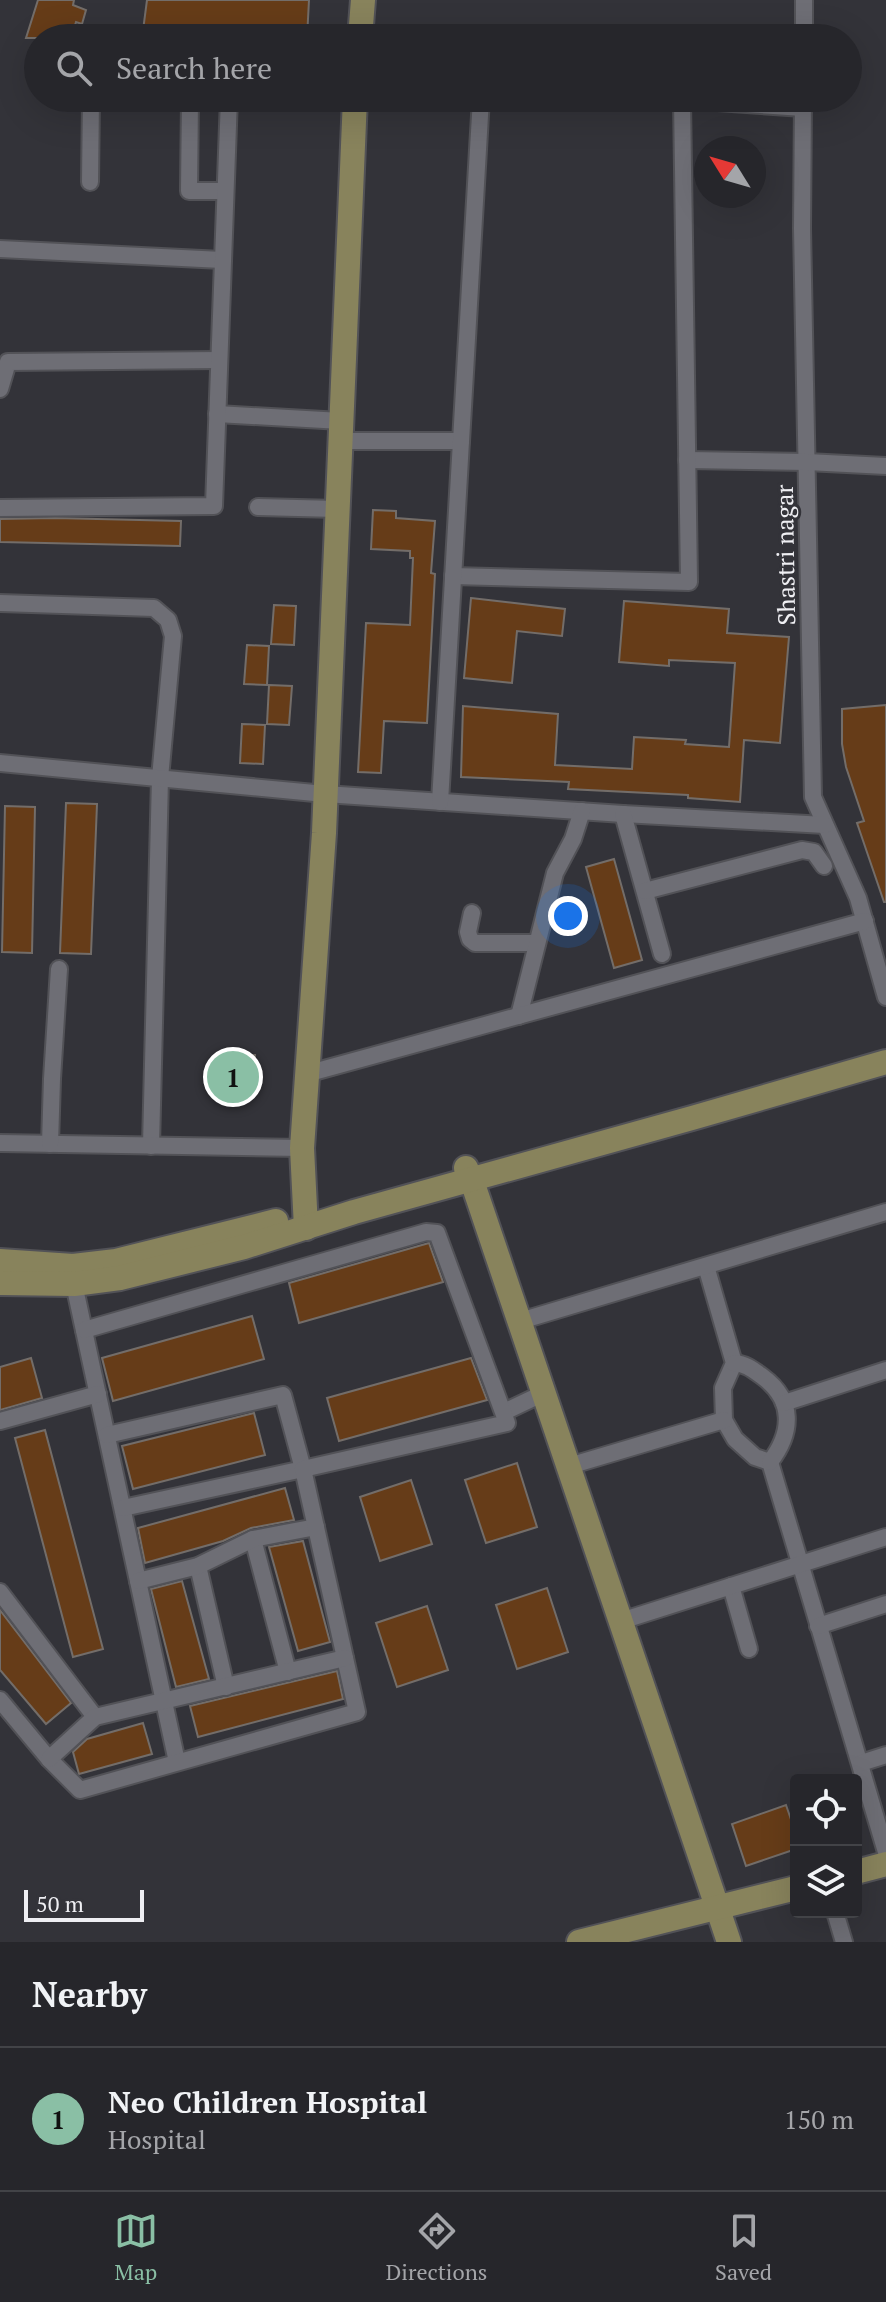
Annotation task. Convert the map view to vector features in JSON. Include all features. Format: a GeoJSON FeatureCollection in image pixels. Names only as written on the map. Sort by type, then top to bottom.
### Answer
{"type":"FeatureCollection","features":[{"type":"Feature","properties":{"kind":"street"},"geometry":{"type":"LineString","coordinates":[[361,24],[363,0]]}},
{"type":"Feature","properties":{"kind":"street"},"geometry":{"type":"LineString","coordinates":[[804,0],[804,24]]}},
{"type":"Feature","properties":{"kind":"street"},"geometry":{"type":"LineString","coordinates":[[90,182],[91,112]]}},
{"type":"Feature","properties":{"kind":"street"},"geometry":{"type":"LineString","coordinates":[[190,112],[189,191],[225,191]]}},
{"type":"Feature","properties":{"kind":"street"},"geometry":{"type":"LineString","coordinates":[[0,508],[214,506],[228,112]]}},
{"type":"Feature","properties":{"kind":"street"},"geometry":{"type":"LineString","coordinates":[[305,1220],[302,1148],[325,794],[354,112]]}},
{"type":"Feature","properties":{"kind":"street"},"geometry":{"type":"LineString","coordinates":[[440,802],[480,112]]}},
{"type":"Feature","properties":{"kind":"street"},"geometry":{"type":"LineString","coordinates":[[453,576],[689,582],[682,112]]}},
{"type":"Feature","properties":{"kind":"street","name":"Shastri nagar"},"geometry":{"type":"LineString","coordinates":[[803,112],[802,228],[813,797],[858,898],[886,997]]}},
{"type":"Feature","properties":{"kind":"street"},"geometry":{"type":"LineString","coordinates":[[0,249],[222,260]]}},
{"type":"Feature","properties":{"kind":"street"},"geometry":{"type":"LineString","coordinates":[[0,389],[4,362],[219,360]]}},
{"type":"Feature","properties":{"kind":"street"},"geometry":{"type":"LineString","coordinates":[[217,414],[340,431],[461,441]]}},
{"type":"Feature","properties":{"kind":"street"},"geometry":{"type":"LineString","coordinates":[[687,460],[886,466]]}},
{"type":"Feature","properties":{"kind":"street"},"geometry":{"type":"LineString","coordinates":[[258,507],[337,509]]}},
{"type":"Feature","properties":{"kind":"street"},"geometry":{"type":"LineString","coordinates":[[0,603],[154,608],[168,620],[173,636],[160,778],[151,1146]]}},
{"type":"Feature","properties":{"kind":"street"},"geometry":{"type":"LineString","coordinates":[[0,763],[325,794],[825,825]]}},
{"type":"Feature","properties":{"kind":"street"},"geometry":{"type":"LineString","coordinates":[[519,1016],[555,873],[573,839],[582,811]]}},
{"type":"Feature","properties":{"kind":"street"},"geometry":{"type":"LineString","coordinates":[[623,814],[662,954]]}},
{"type":"Feature","properties":{"kind":"street"},"geometry":{"type":"LineString","coordinates":[[645,891],[802,850],[814,852],[824,866]]}},
{"type":"Feature","properties":{"kind":"street"},"geometry":{"type":"LineString","coordinates":[[472,913],[468,932],[475,943],[537,943]]}},
{"type":"Feature","properties":{"kind":"street"},"geometry":{"type":"LineString","coordinates":[[306,1074],[865,921]]}},
{"type":"Feature","properties":{"kind":"street"},"geometry":{"type":"LineString","coordinates":[[50,1144],[59,969]]}},
{"type":"Feature","properties":{"kind":"street"},"geometry":{"type":"LineString","coordinates":[[469,1174],[886,1045]]}},
{"type":"Feature","properties":{"kind":"street"},"geometry":{"type":"LineString","coordinates":[[0,1261],[73,1266],[116,1261],[305,1220],[886,1062]]}},
{"type":"Feature","properties":{"kind":"street"},"geometry":{"type":"LineString","coordinates":[[0,1143],[302,1148]]}},
{"type":"Feature","properties":{"kind":"street"},"geometry":{"type":"LineString","coordinates":[[469,1174],[729,1942]]}},
{"type":"Feature","properties":{"kind":"street"},"geometry":{"type":"LineString","coordinates":[[520,1321],[886,1212]]}},
{"type":"Feature","properties":{"kind":"street"},"geometry":{"type":"LineString","coordinates":[[0,1283],[74,1284],[120,1278],[244,1247],[305,1220]]}},
{"type":"Feature","properties":{"kind":"street"},"geometry":{"type":"LineString","coordinates":[[84,1330],[426,1232],[437,1233],[507,1423],[123,1508]]}},
{"type":"Feature","properties":{"kind":"street"},"geometry":{"type":"LineString","coordinates":[[706,1266],[734,1363],[723,1388],[724,1420],[735,1439],[755,1457],[770,1462]]}},
{"type":"Feature","properties":{"kind":"street"},"geometry":{"type":"LineString","coordinates":[[74,1284],[177,1762]]}},
{"type":"Feature","properties":{"kind":"street"},"geometry":{"type":"LineString","coordinates":[[734,1363],[746,1364],[776,1386],[784,1403],[789,1418],[779,1450],[770,1462]]}},
{"type":"Feature","properties":{"kind":"street"},"geometry":{"type":"LineString","coordinates":[[784,1403],[886,1370]]}},
{"type":"Feature","properties":{"kind":"street"},"geometry":{"type":"LineString","coordinates":[[504,1412],[544,1393]]}},
{"type":"Feature","properties":{"kind":"street"},"geometry":{"type":"LineString","coordinates":[[0,1421],[98,1394]]}},
{"type":"Feature","properties":{"kind":"street"},"geometry":{"type":"LineString","coordinates":[[0,1700],[49,1759],[80,1790],[357,1712],[303,1469],[283,1395],[107,1435]]}},
{"type":"Feature","properties":{"kind":"street"},"geometry":{"type":"LineString","coordinates":[[569,1466],[724,1420]]}},
{"type":"Feature","properties":{"kind":"street"},"geometry":{"type":"LineString","coordinates":[[770,1462],[886,1852]]}},
{"type":"Feature","properties":{"kind":"street"},"geometry":{"type":"LineString","coordinates":[[138,1581],[198,1566],[253,1539],[316,1527]]}},
{"type":"Feature","properties":{"kind":"street"},"geometry":{"type":"LineString","coordinates":[[621,1621],[886,1537]]}},
{"type":"Feature","properties":{"kind":"street"},"geometry":{"type":"LineString","coordinates":[[253,1539],[288,1672]]}},
{"type":"Feature","properties":{"kind":"street"},"geometry":{"type":"LineString","coordinates":[[198,1566],[226,1687]]}},
{"type":"Feature","properties":{"kind":"street"},"geometry":{"type":"LineString","coordinates":[[731,1586],[749,1649]]}},
{"type":"Feature","properties":{"kind":"street"},"geometry":{"type":"LineString","coordinates":[[0,1592],[95,1717]]}},
{"type":"Feature","properties":{"kind":"street"},"geometry":{"type":"LineString","coordinates":[[818,1626],[886,1604]]}},
{"type":"Feature","properties":{"kind":"street"},"geometry":{"type":"LineString","coordinates":[[49,1759],[95,1717],[345,1658]]}},
{"type":"Feature","properties":{"kind":"street"},"geometry":{"type":"LineString","coordinates":[[861,1763],[886,1755]]}},
{"type":"Feature","properties":{"kind":"street"},"geometry":{"type":"LineString","coordinates":[[862,1870],[886,1864]]}},
{"type":"Feature","properties":{"kind":"street"},"geometry":{"type":"LineString","coordinates":[[579,1942],[790,1890]]}},
{"type":"Feature","properties":{"kind":"street"},"geometry":{"type":"LineString","coordinates":[[837,1918],[844,1942]]}},
{"type":"Feature","properties":{"kind":"building"},"geometry":{"type":"Polygon","coordinates":[[[38,0],[74,0],[73,5],[86,10],[82,24],[30,24],[38,0]]]}},
{"type":"Feature","properties":{"kind":"building"},"geometry":{"type":"Polygon","coordinates":[[[147,0],[309,0],[308,24],[144,24],[147,0]]]}},
{"type":"Feature","properties":{"kind":"building"},"geometry":{"type":"Polygon","coordinates":[[[373,510],[396,511],[396,518],[435,521],[427,723],[384,721],[381,773],[358,772],[366,623],[410,625],[413,558],[410,558],[410,551],[371,549],[373,510]]]}},
{"type":"Feature","properties":{"kind":"building"},"geometry":{"type":"Polygon","coordinates":[[[0,519],[181,521],[180,546],[0,542],[0,519]]]}},
{"type":"Feature","properties":{"kind":"building"},"geometry":{"type":"Polygon","coordinates":[[[471,598],[565,609],[562,636],[517,631],[512,683],[464,678],[471,598]]]}},
{"type":"Feature","properties":{"kind":"building"},"geometry":{"type":"Polygon","coordinates":[[[624,601],[729,609],[727,633],[789,637],[780,743],[744,740],[740,802],[688,798],[688,795],[568,789],[569,782],[461,777],[463,706],[558,714],[555,765],[632,769],[634,737],[686,740],[685,744],[729,747],[735,663],[669,660],[669,666],[619,662],[624,601]]]}},
{"type":"Feature","properties":{"kind":"building"},"geometry":{"type":"Polygon","coordinates":[[[274,605],[296,606],[294,645],[271,644],[274,605]]]}},
{"type":"Feature","properties":{"kind":"building"},"geometry":{"type":"Polygon","coordinates":[[[247,645],[269,646],[267,685],[244,684],[247,645]]]}},
{"type":"Feature","properties":{"kind":"building"},"geometry":{"type":"Polygon","coordinates":[[[269,685],[292,686],[289,725],[267,724],[269,685]]]}},
{"type":"Feature","properties":{"kind":"building"},"geometry":{"type":"Polygon","coordinates":[[[886,705],[884,902],[857,823],[864,821],[846,767],[842,744],[842,709],[886,705]]]}},
{"type":"Feature","properties":{"kind":"building"},"geometry":{"type":"Polygon","coordinates":[[[242,724],[265,725],[263,764],[240,763],[242,724]]]}},
{"type":"Feature","properties":{"kind":"building"},"geometry":{"type":"Polygon","coordinates":[[[66,803],[97,804],[91,954],[60,953],[66,803]]]}},
{"type":"Feature","properties":{"kind":"building"},"geometry":{"type":"Polygon","coordinates":[[[5,806],[35,807],[32,953],[2,952],[5,806]]]}},
{"type":"Feature","properties":{"kind":"building"},"geometry":{"type":"Polygon","coordinates":[[[614,859],[642,960],[614,968],[586,867],[614,859]]]}},
{"type":"Feature","properties":{"kind":"building"},"geometry":{"type":"Polygon","coordinates":[[[216,1055],[255,1055],[254,1095],[216,1095],[216,1055]]]}},
{"type":"Feature","properties":{"kind":"building"},"geometry":{"type":"Polygon","coordinates":[[[429,1243],[443,1282],[299,1323],[289,1283],[429,1243]]]}},
{"type":"Feature","properties":{"kind":"building"},"geometry":{"type":"Polygon","coordinates":[[[252,1316],[264,1359],[113,1401],[102,1358],[252,1316]]]}},
{"type":"Feature","properties":{"kind":"building"},"geometry":{"type":"Polygon","coordinates":[[[31,1358],[42,1398],[0,1410],[0,1367],[31,1358]]]}},
{"type":"Feature","properties":{"kind":"building"},"geometry":{"type":"Polygon","coordinates":[[[471,1358],[487,1400],[339,1441],[327,1398],[471,1358]]]}},
{"type":"Feature","properties":{"kind":"building"},"geometry":{"type":"Polygon","coordinates":[[[254,1413],[265,1455],[133,1489],[122,1446],[254,1413]]]}},
{"type":"Feature","properties":{"kind":"building"},"geometry":{"type":"Polygon","coordinates":[[[45,1430],[103,1649],[73,1657],[15,1438],[45,1430]]]}},
{"type":"Feature","properties":{"kind":"building"},"geometry":{"type":"Polygon","coordinates":[[[517,1463],[537,1527],[486,1543],[465,1480],[517,1463]]]}},
{"type":"Feature","properties":{"kind":"building"},"geometry":{"type":"Polygon","coordinates":[[[411,1480],[432,1544],[380,1561],[360,1497],[411,1480]]]}},
{"type":"Feature","properties":{"kind":"building"},"geometry":{"type":"Polygon","coordinates":[[[285,1488],[294,1520],[251,1528],[223,1541],[145,1563],[138,1528],[285,1488]]]}},
{"type":"Feature","properties":{"kind":"building"},"geometry":{"type":"Polygon","coordinates":[[[303,1541],[330,1642],[298,1651],[269,1547],[303,1541]]]}},
{"type":"Feature","properties":{"kind":"building"},"geometry":{"type":"Polygon","coordinates":[[[182,1581],[209,1679],[176,1687],[151,1589],[182,1581]]]}},
{"type":"Feature","properties":{"kind":"building"},"geometry":{"type":"Polygon","coordinates":[[[547,1588],[568,1652],[517,1669],[496,1605],[547,1588]]]}},
{"type":"Feature","properties":{"kind":"building"},"geometry":{"type":"Polygon","coordinates":[[[427,1606],[448,1670],[397,1687],[376,1623],[427,1606]]]}},
{"type":"Feature","properties":{"kind":"building"},"geometry":{"type":"Polygon","coordinates":[[[0,1610],[71,1703],[46,1724],[0,1670],[0,1610]]]}},
{"type":"Feature","properties":{"kind":"building"},"geometry":{"type":"Polygon","coordinates":[[[337,1671],[343,1699],[198,1737],[190,1706],[337,1671]]]}},
{"type":"Feature","properties":{"kind":"building"},"geometry":{"type":"Polygon","coordinates":[[[143,1723],[152,1754],[79,1774],[73,1752],[87,1739],[143,1723]]]}},
{"type":"Feature","properties":{"kind":"building"},"geometry":{"type":"Polygon","coordinates":[[[786,1805],[790,1817],[790,1851],[746,1866],[732,1824],[786,1805]]]}},
{"type":"Feature","properties":{"kind":"place","name":"Neo Children Hospital"},"geometry":{"type":"Point","coordinates":[233,1077]}}]}
